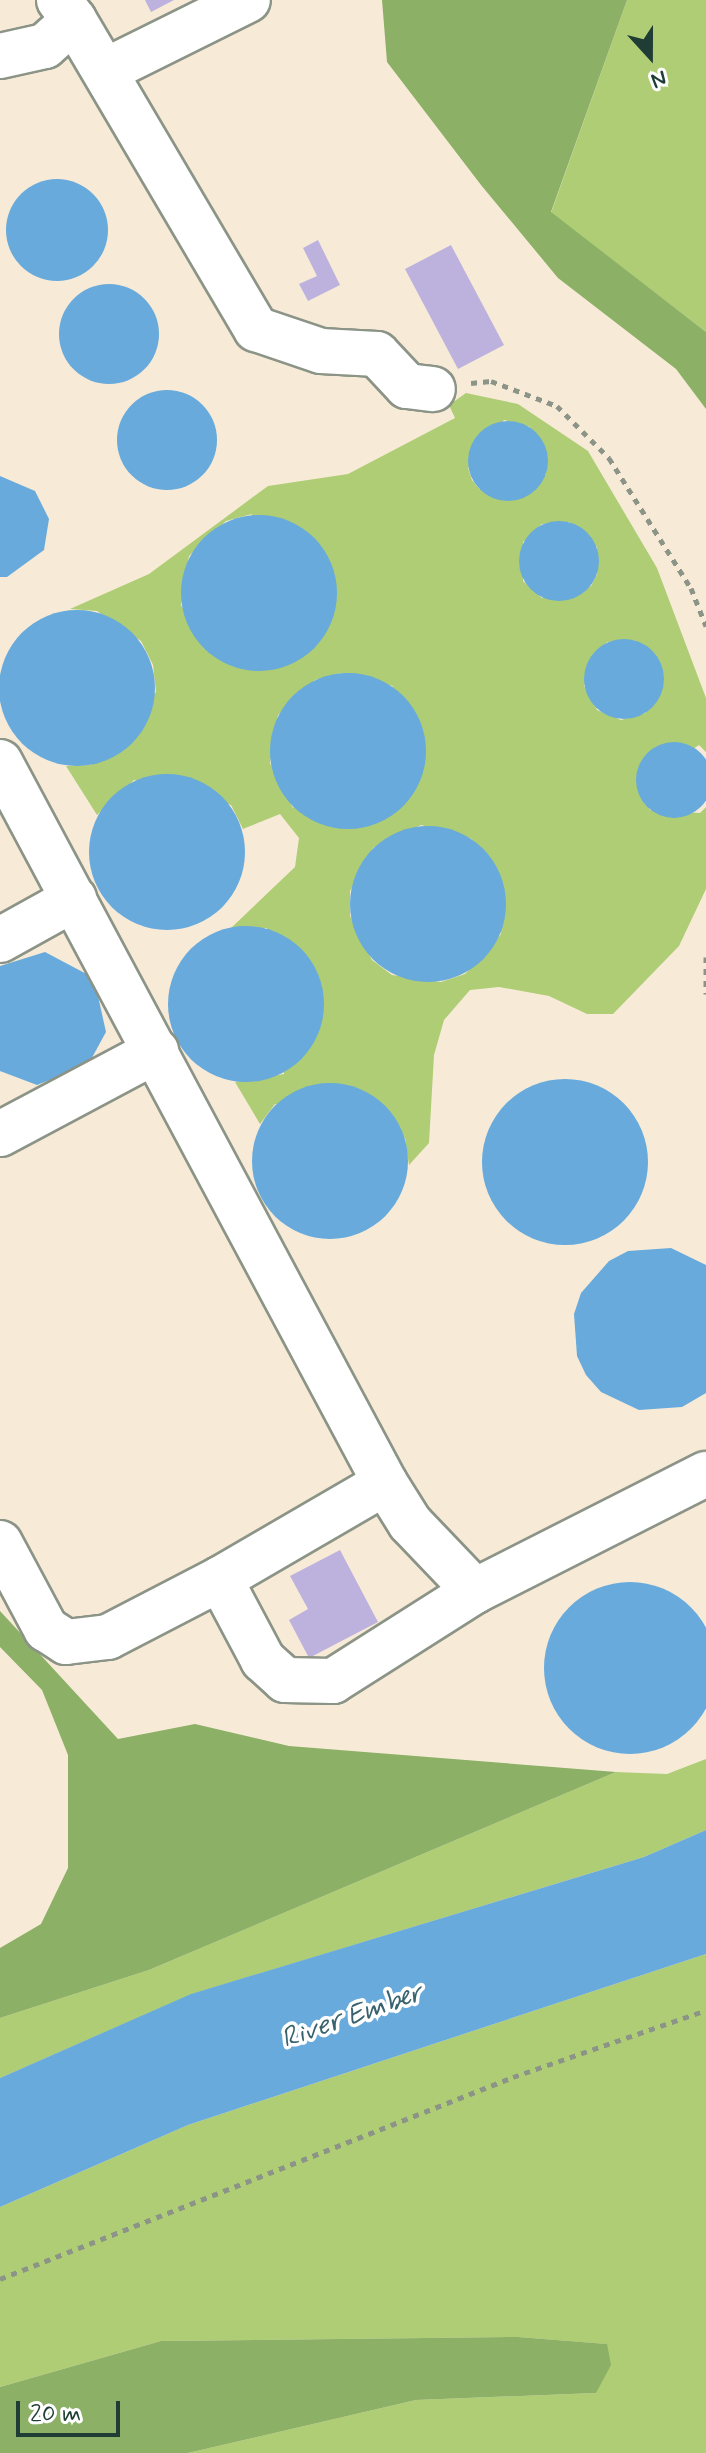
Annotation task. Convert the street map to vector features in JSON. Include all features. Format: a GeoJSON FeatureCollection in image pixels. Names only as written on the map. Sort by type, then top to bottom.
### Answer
{"type":"FeatureCollection","features":[{"type":"Feature","properties":{"kind":"lane"},"geometry":{"type":"LineString","coordinates":[[109,69],[248,0]]}},
{"type":"Feature","properties":{"kind":"lane"},"geometry":{"type":"LineString","coordinates":[[0,56],[45,46],[66,10],[109,69],[256,329],[273,340],[321,351],[377,354],[407,386],[433,389]]}},
{"type":"Feature","properties":{"kind":"lane"},"geometry":{"type":"LineString","coordinates":[[0,762],[11,806],[74,899],[385,1483],[410,1523],[475,1591]]}},
{"type":"Feature","properties":{"kind":"lane"},"geometry":{"type":"LineString","coordinates":[[0,940],[74,899]]}},
{"type":"Feature","properties":{"kind":"lane"},"geometry":{"type":"LineString","coordinates":[[0,1134],[156,1051]]}},
{"type":"Feature","properties":{"kind":"lane"},"geometry":{"type":"LineString","coordinates":[[220,1579],[263,1660],[285,1680],[333,1681],[475,1591],[706,1474]]}},
{"type":"Feature","properties":{"kind":"lane"},"geometry":{"type":"LineString","coordinates":[[0,1543],[46,1629],[66,1642],[108,1637],[220,1579],[385,1483]]}},
{"type":"Feature","properties":{"kind":"path"},"geometry":{"type":"LineString","coordinates":[[433,389],[491,381],[557,406],[609,458],[691,588],[706,626]]}},
{"type":"Feature","properties":{"kind":"path"},"geometry":{"type":"LineString","coordinates":[[706,957],[706,994]]}},
{"type":"Feature","properties":{"kind":"path"},"geometry":{"type":"LineString","coordinates":[[0,2279],[513,2077],[706,2010]]}},
{"type":"Feature","properties":{"kind":"green space"},"geometry":{"type":"Polygon","coordinates":[[[382,0],[627,0],[551,212],[706,332],[706,409],[676,369],[558,278],[481,185],[387,62],[382,0]]]}},
{"type":"Feature","properties":{"kind":"green space"},"geometry":{"type":"Polygon","coordinates":[[[627,0],[706,0],[706,332],[551,213],[627,0]]]}},
{"type":"Feature","properties":{"kind":"green space"},"geometry":{"type":"Polygon","coordinates":[[[466,393],[518,404],[588,451],[657,568],[706,698],[706,752],[699,745],[637,787],[650,810],[700,813],[706,807],[706,889],[679,946],[613,1014],[587,1014],[549,996],[499,987],[470,990],[444,1020],[434,1055],[429,1143],[409,1165],[405,1138],[275,1104],[260,1124],[235,1082],[284,1074],[267,928],[231,928],[295,867],[299,838],[280,814],[243,829],[231,805],[134,780],[97,815],[66,766],[91,765],[156,692],[153,665],[141,641],[97,611],[70,609],[149,574],[268,486],[348,474],[455,418],[449,405],[466,393]],[[504,420],[468,468],[480,490],[530,494],[546,474],[530,427],[504,420]],[[252,514],[226,521],[189,556],[181,605],[204,649],[252,514]],[[569,522],[542,524],[523,542],[523,581],[542,598],[591,586],[597,574],[597,547],[569,522]],[[634,640],[607,642],[584,686],[597,710],[621,720],[646,713],[634,640]],[[341,673],[315,680],[278,715],[270,763],[293,808],[393,686],[341,673]],[[421,825],[373,848],[350,891],[350,916],[372,960],[392,975],[441,982],[465,974],[501,934],[472,839],[421,825]]]}},
{"type":"Feature","properties":{"kind":"green space"},"geometry":{"type":"Polygon","coordinates":[[[0,1611],[118,1739],[195,1724],[289,1746],[616,1772],[149,1970],[0,2018],[0,1948],[41,1924],[68,1868],[68,1755],[42,1690],[0,1647],[0,1611]]]}},
{"type":"Feature","properties":{"kind":"green space"},"geometry":{"type":"Polygon","coordinates":[[[706,1759],[706,1830],[644,1857],[192,1994],[0,2078],[0,2018],[149,1970],[616,1772],[667,1774],[706,1759]]]}},
{"type":"Feature","properties":{"kind":"green space"},"geometry":{"type":"Polygon","coordinates":[[[706,1954],[706,2453],[188,2453],[416,2400],[596,2393],[606,2344],[518,2337],[161,2341],[0,2387],[0,2207],[188,2125],[706,1954]]]}},
{"type":"Feature","properties":{"kind":"green space"},"geometry":{"type":"Polygon","coordinates":[[[518,2337],[607,2344],[611,2365],[596,2393],[416,2400],[188,2453],[0,2453],[0,2387],[161,2341],[518,2337]]]}},
{"type":"Feature","properties":{"kind":"water"},"geometry":{"type":"Polygon","coordinates":[[[57,179],[76,183],[93,194],[104,211],[108,230],[104,249],[93,266],[76,277],[57,281],[38,277],[21,266],[10,249],[6,230],[10,211],[21,194],[38,183],[57,179]]]}},
{"type":"Feature","properties":{"kind":"water"},"geometry":{"type":"Polygon","coordinates":[[[99,284],[119,284],[145,298],[156,315],[159,334],[156,353],[145,370],[119,384],[99,384],[81,376],[67,362],[59,344],[59,324],[67,306],[81,292],[99,284]]]}},
{"type":"Feature","properties":{"kind":"water"},"geometry":{"type":"Polygon","coordinates":[[[157,390],[177,390],[203,404],[214,421],[217,440],[214,459],[203,476],[177,490],[157,490],[139,482],[125,468],[117,450],[117,430],[125,412],[139,398],[157,390]]]}},
{"type":"Feature","properties":{"kind":"water"},"geometry":{"type":"Polygon","coordinates":[[[508,421],[523,424],[536,433],[545,446],[548,461],[545,476],[536,489],[523,498],[508,501],[493,498],[480,489],[471,476],[468,461],[471,446],[480,433],[493,424],[508,421]]]}},
{"type":"Feature","properties":{"kind":"water"},"geometry":{"type":"Polygon","coordinates":[[[0,476],[35,491],[49,519],[44,550],[7,577],[0,577],[0,476]]]}},
{"type":"Feature","properties":{"kind":"water"},"geometry":{"type":"Polygon","coordinates":[[[259,515],[289,521],[314,538],[331,563],[337,593],[331,623],[314,648],[289,665],[259,671],[229,665],[204,648],[187,623],[181,593],[187,563],[204,538],[229,521],[259,515]]]}},
{"type":"Feature","properties":{"kind":"water"},"geometry":{"type":"Polygon","coordinates":[[[559,521],[574,524],[587,533],[596,546],[599,561],[596,576],[587,589],[574,598],[559,601],[544,598],[531,589],[522,576],[519,561],[522,546],[531,533],[544,524],[559,521]]]}},
{"type":"Feature","properties":{"kind":"water"},"geometry":{"type":"Polygon","coordinates":[[[77,610],[107,616],[132,633],[149,658],[155,688],[149,718],[132,743],[107,760],[77,766],[47,760],[22,743],[5,718],[-1,688],[5,658],[22,633],[47,616],[77,610]]]}},
{"type":"Feature","properties":{"kind":"water"},"geometry":{"type":"Polygon","coordinates":[[[616,639],[632,639],[653,650],[664,671],[664,687],[653,708],[632,719],[616,719],[602,713],[590,701],[584,687],[584,671],[590,657],[602,645],[616,639]]]}},
{"type":"Feature","properties":{"kind":"water"},"geometry":{"type":"Polygon","coordinates":[[[348,673],[378,679],[403,696],[420,721],[426,751],[420,781],[403,806],[378,823],[348,829],[318,823],[293,806],[276,781],[270,751],[276,721],[293,696],[318,679],[348,673]]]}},
{"type":"Feature","properties":{"kind":"water"},"geometry":{"type":"Polygon","coordinates":[[[682,742],[695,748],[706,759],[712,780],[710,795],[695,812],[682,818],[666,818],[653,812],[638,795],[636,772],[642,759],[659,744],[682,742]]]}},
{"type":"Feature","properties":{"kind":"water"},"geometry":{"type":"Polygon","coordinates":[[[167,774],[197,780],[222,797],[239,822],[245,852],[239,882],[222,907],[197,924],[167,930],[137,924],[112,907],[95,882],[89,852],[95,822],[112,797],[137,780],[167,774]]]}},
{"type":"Feature","properties":{"kind":"water"},"geometry":{"type":"Polygon","coordinates":[[[428,826],[458,832],[483,849],[500,874],[506,904],[500,934],[483,959],[458,976],[428,982],[398,976],[373,959],[356,934],[350,904],[356,874],[373,849],[398,832],[428,826]]]}},
{"type":"Feature","properties":{"kind":"water"},"geometry":{"type":"Polygon","coordinates":[[[246,926],[276,932],[301,949],[318,974],[324,1004],[318,1034],[301,1059],[276,1076],[246,1082],[216,1076],[191,1059],[174,1034],[168,1004],[174,974],[191,949],[216,932],[246,926]]]}},
{"type":"Feature","properties":{"kind":"water"},"geometry":{"type":"Polygon","coordinates":[[[45,952],[94,978],[106,1032],[88,1065],[37,1085],[0,1071],[0,966],[45,952]]]}},
{"type":"Feature","properties":{"kind":"water"},"geometry":{"type":"Polygon","coordinates":[[[565,1079],[597,1085],[624,1103],[642,1130],[648,1162],[642,1194],[624,1221],[597,1239],[565,1245],[533,1239],[506,1221],[488,1194],[482,1162],[488,1130],[506,1103],[533,1085],[565,1079]]]}},
{"type":"Feature","properties":{"kind":"water"},"geometry":{"type":"Polygon","coordinates":[[[330,1083],[360,1089],[385,1106],[402,1131],[408,1161],[402,1191],[385,1216],[360,1233],[330,1239],[300,1233],[275,1216],[258,1191],[252,1161],[258,1131],[275,1106],[300,1089],[330,1083]]]}},
{"type":"Feature","properties":{"kind":"water"},"geometry":{"type":"Polygon","coordinates":[[[671,1248],[706,1265],[706,1393],[682,1407],[639,1410],[601,1392],[586,1375],[577,1356],[574,1314],[581,1293],[609,1261],[628,1251],[671,1248]]]}},
{"type":"Feature","properties":{"kind":"water"},"geometry":{"type":"Polygon","coordinates":[[[630,1582],[663,1589],[691,1607],[709,1635],[716,1668],[709,1701],[691,1729],[663,1747],[630,1754],[597,1747],[569,1729],[551,1701],[544,1668],[551,1635],[569,1607],[597,1589],[630,1582]]]}},
{"type":"Feature","properties":{"kind":"water","name":"River Ember"},"geometry":{"type":"Polygon","coordinates":[[[706,1830],[706,1954],[188,2125],[0,2207],[0,2078],[191,1994],[644,1857],[706,1830]]]}},
{"type":"Feature","properties":{"kind":"building"},"geometry":{"type":"Polygon","coordinates":[[[145,0],[174,0],[151,12],[145,0]]]}},
{"type":"Feature","properties":{"kind":"building"},"geometry":{"type":"Polygon","coordinates":[[[318,240],[340,285],[308,301],[299,284],[317,276],[303,248],[318,240]]]}},
{"type":"Feature","properties":{"kind":"building"},"geometry":{"type":"Polygon","coordinates":[[[451,245],[504,345],[458,369],[405,269],[451,245]]]}},
{"type":"Feature","properties":{"kind":"building"},"geometry":{"type":"Polygon","coordinates":[[[340,1550],[378,1622],[309,1658],[289,1620],[308,1609],[290,1576],[340,1550]]]}}]}
